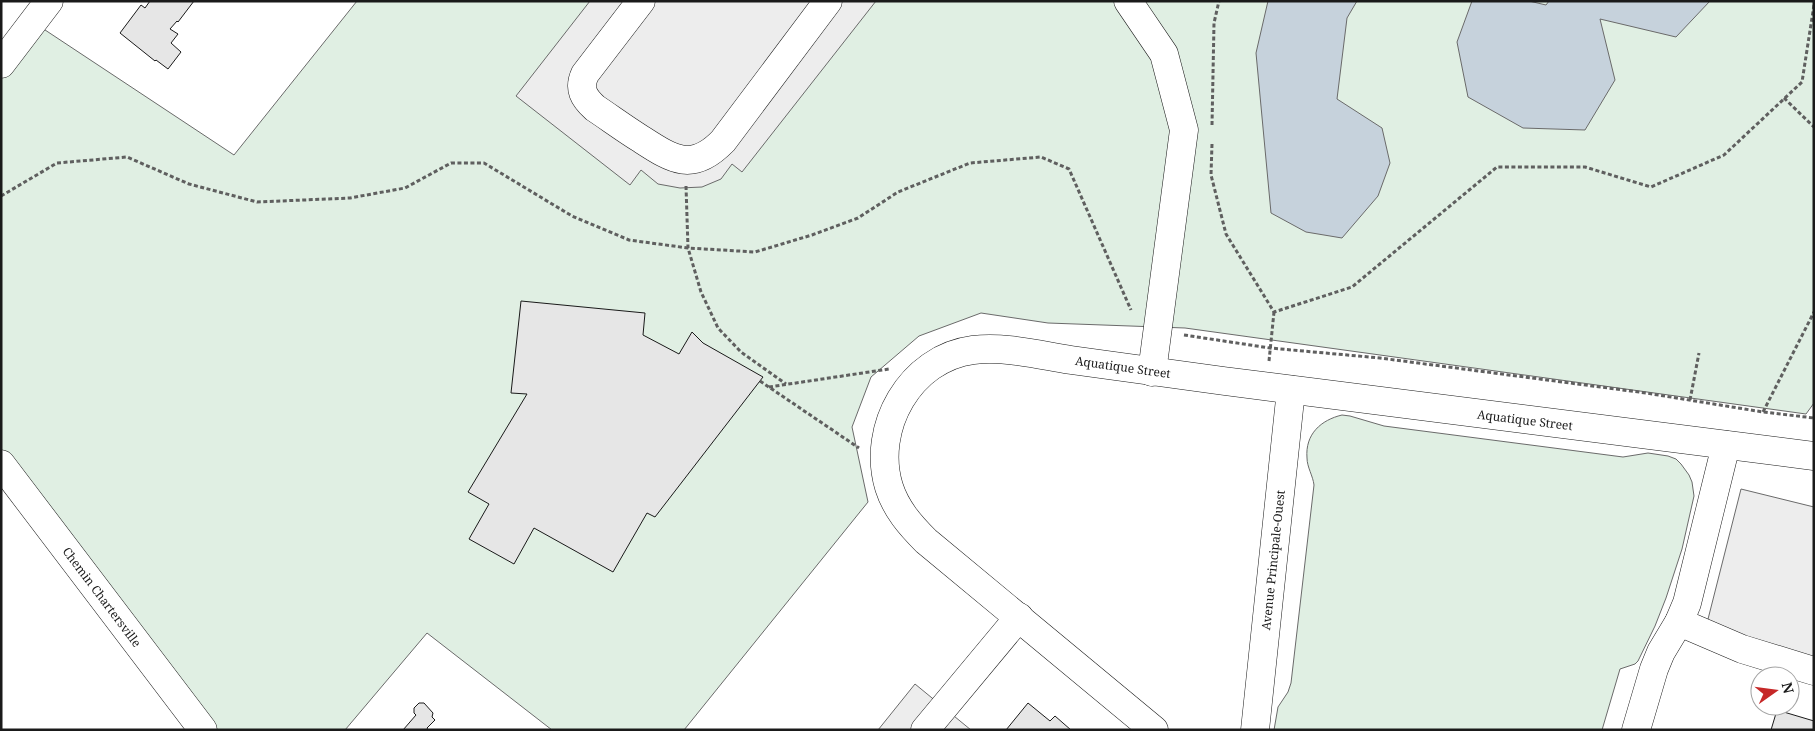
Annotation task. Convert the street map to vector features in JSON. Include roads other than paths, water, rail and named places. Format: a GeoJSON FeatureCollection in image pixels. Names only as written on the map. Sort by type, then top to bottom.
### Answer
{"type":"FeatureCollection","features":[{"type":"Feature","properties":{"kind":"street"},"geometry":{"type":"LineString","coordinates":[[1,64],[48,1]]}},
{"type":"Feature","properties":{"kind":"street"},"geometry":{"type":"LineString","coordinates":[[641,1],[585,74],[582,81],[583,94],[595,108],[666,155],[680,160],[699,158],[708,154],[723,141],[828,1]]}},
{"type":"Feature","properties":{"kind":"street"},"geometry":{"type":"LineString","coordinates":[[1128,1],[1164,54],[1184,130],[1152,372]]}},
{"type":"Feature","properties":{"kind":"street","name":"Aquatique Street"},"geometry":{"type":"LineString","coordinates":[[1154,730],[926,541],[906,521],[888,486],[885,446],[888,428],[896,406],[907,388],[919,374],[937,362],[972,350],[1018,352],[1152,372],[1814,456]]}},
{"type":"Feature","properties":{"kind":"street","name":"Avenue Principale-Ouest"},"geometry":{"type":"LineString","coordinates":[[1255,730],[1278,388]]}},
{"type":"Feature","properties":{"kind":"street"},"geometry":{"type":"LineString","coordinates":[[1636,730],[1654,669],[1661,652],[1679,622],[1692,586],[1726,445]]}},
{"type":"Feature","properties":{"kind":"street","name":"Chemin Chartersville"},"geometry":{"type":"LineString","coordinates":[[1,464],[203,730]]}},
{"type":"Feature","properties":{"kind":"street"},"geometry":{"type":"LineString","coordinates":[[925,730],[1019,617]]}},
{"type":"Feature","properties":{"kind":"street"},"geometry":{"type":"LineString","coordinates":[[1679,622],[1742,649],[1814,671]]}}]}
